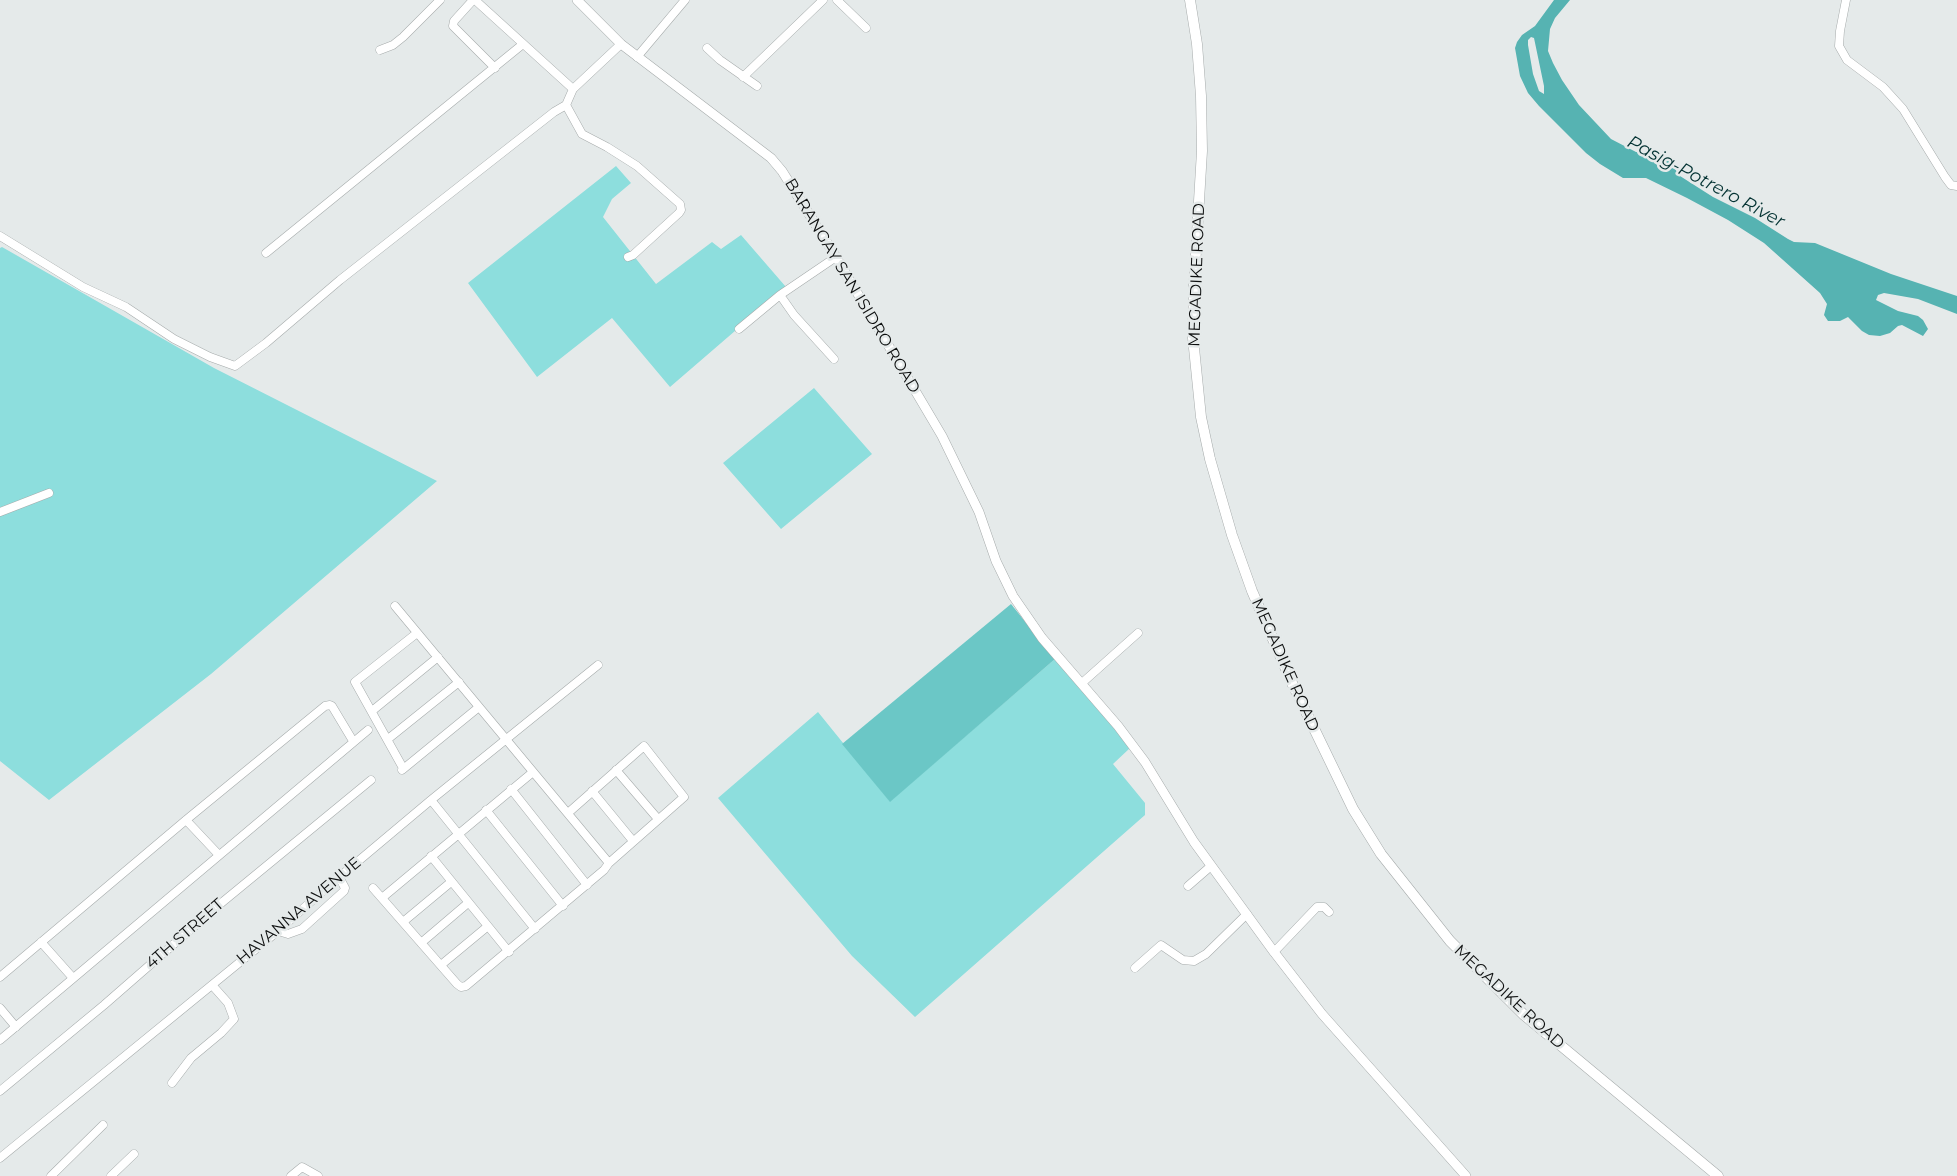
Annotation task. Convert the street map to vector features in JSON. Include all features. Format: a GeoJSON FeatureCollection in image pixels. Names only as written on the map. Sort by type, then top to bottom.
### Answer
{"type":"FeatureCollection","features":[{"type":"Feature","properties":{"kind":"main road","name":"MEGADIKE ROAD"},"geometry":{"type":"LineString","coordinates":[[1190,0],[1197,44],[1201,96],[1202,151],[1194,284],[1193,338],[1201,418],[1210,459],[1232,535],[1252,591],[1292,683],[1353,810],[1381,854],[1450,941],[1510,1002],[1550,1038],[1592,1070],[1718,1176]]}},
{"type":"Feature","properties":{"kind":"street"},"geometry":{"type":"LineString","coordinates":[[380,50],[393,45],[403,37],[440,0]]}},
{"type":"Feature","properties":{"kind":"street"},"geometry":{"type":"LineString","coordinates":[[495,68],[454,27],[454,21],[474,0],[573,89]]}},
{"type":"Feature","properties":{"kind":"street","name":"BARANGAY SAN ISIDRO ROAD"},"geometry":{"type":"LineString","coordinates":[[576,0],[637,57],[771,158],[792,185],[942,436],[979,512],[1004,581],[1042,638],[1082,683],[1145,762],[1194,842],[1322,1014],[1466,1176]]}},
{"type":"Feature","properties":{"kind":"street"},"geometry":{"type":"LineString","coordinates":[[637,57],[685,0]]}},
{"type":"Feature","properties":{"kind":"street"},"geometry":{"type":"LineString","coordinates":[[744,77],[823,0]]}},
{"type":"Feature","properties":{"kind":"street"},"geometry":{"type":"LineString","coordinates":[[837,0],[866,28]]}},
{"type":"Feature","properties":{"kind":"street"},"geometry":{"type":"LineString","coordinates":[[1846,0],[1839,46],[1847,60],[1883,87],[1903,109],[1945,177],[1951,185],[1957,186]]}},
{"type":"Feature","properties":{"kind":"street"},"geometry":{"type":"LineString","coordinates":[[266,253],[523,44]]}},
{"type":"Feature","properties":{"kind":"street"},"geometry":{"type":"LineString","coordinates":[[0,236],[83,286],[126,307],[174,339],[210,357],[235,366],[266,343],[340,280],[554,112],[566,105],[573,89],[621,44]]}},
{"type":"Feature","properties":{"kind":"street"},"geometry":{"type":"LineString","coordinates":[[707,48],[757,86]]}},
{"type":"Feature","properties":{"kind":"street"},"geometry":{"type":"LineString","coordinates":[[566,105],[582,134],[607,146],[637,166],[680,204],[681,210],[679,213],[633,255],[628,257]]}},
{"type":"Feature","properties":{"kind":"street"},"geometry":{"type":"LineString","coordinates":[[739,329],[780,295],[836,257]]}},
{"type":"Feature","properties":{"kind":"street"},"geometry":{"type":"LineString","coordinates":[[780,295],[794,315],[834,359]]}},
{"type":"Feature","properties":{"kind":"street"},"geometry":{"type":"LineString","coordinates":[[0,512],[49,493]]}},
{"type":"Feature","properties":{"kind":"street"},"geometry":{"type":"LineString","coordinates":[[395,606],[609,862]]}},
{"type":"Feature","properties":{"kind":"street"},"geometry":{"type":"LineString","coordinates":[[417,633],[355,682],[388,739],[402,769],[479,707]]}},
{"type":"Feature","properties":{"kind":"street"},"geometry":{"type":"LineString","coordinates":[[1082,683],[1138,633]]}},
{"type":"Feature","properties":{"kind":"street"},"geometry":{"type":"LineString","coordinates":[[372,711],[438,657]]}},
{"type":"Feature","properties":{"kind":"street","name":"HAVANNA AVENUE"},"geometry":{"type":"LineString","coordinates":[[0,1158],[278,931],[431,800],[598,665]]}},
{"type":"Feature","properties":{"kind":"street"},"geometry":{"type":"LineString","coordinates":[[388,739],[458,682]]}},
{"type":"Feature","properties":{"kind":"street"},"geometry":{"type":"LineString","coordinates":[[0,977],[325,706],[332,706],[353,741]]}},
{"type":"Feature","properties":{"kind":"street"},"geometry":{"type":"LineString","coordinates":[[0,1040],[218,854],[368,730]]}},
{"type":"Feature","properties":{"kind":"street"},"geometry":{"type":"LineString","coordinates":[[372,888],[458,984],[462,987],[466,986],[563,906],[604,870],[609,862],[684,797],[644,746],[568,813]]}},
{"type":"Feature","properties":{"kind":"street"},"geometry":{"type":"LineString","coordinates":[[616,770],[658,819]]}},
{"type":"Feature","properties":{"kind":"street"},"geometry":{"type":"LineString","coordinates":[[382,898],[533,772]]}},
{"type":"Feature","properties":{"kind":"street","name":"4TH STREET"},"geometry":{"type":"LineString","coordinates":[[0,1090],[104,1005],[214,909],[372,780]]}},
{"type":"Feature","properties":{"kind":"street"},"geometry":{"type":"LineString","coordinates":[[511,789],[587,885]]}},
{"type":"Feature","properties":{"kind":"street"},"geometry":{"type":"LineString","coordinates":[[592,791],[633,841]]}},
{"type":"Feature","properties":{"kind":"street"},"geometry":{"type":"LineString","coordinates":[[431,800],[535,929]]}},
{"type":"Feature","properties":{"kind":"street"},"geometry":{"type":"LineString","coordinates":[[486,810],[563,906]]}},
{"type":"Feature","properties":{"kind":"street"},"geometry":{"type":"LineString","coordinates":[[186,820],[218,854]]}},
{"type":"Feature","properties":{"kind":"street"},"geometry":{"type":"LineString","coordinates":[[431,856],[509,952]]}},
{"type":"Feature","properties":{"kind":"street"},"geometry":{"type":"LineString","coordinates":[[1188,886],[1211,866]]}},
{"type":"Feature","properties":{"kind":"street"},"geometry":{"type":"LineString","coordinates":[[278,931],[288,934],[302,929],[344,891],[339,877]]}},
{"type":"Feature","properties":{"kind":"street"},"geometry":{"type":"LineString","coordinates":[[403,922],[451,882]]}},
{"type":"Feature","properties":{"kind":"street"},"geometry":{"type":"LineString","coordinates":[[421,943],[468,903]]}},
{"type":"Feature","properties":{"kind":"street"},"geometry":{"type":"LineString","coordinates":[[1274,952],[1317,907],[1324,906],[1329,912]]}},
{"type":"Feature","properties":{"kind":"street"},"geometry":{"type":"LineString","coordinates":[[1135,968],[1161,946],[1183,960],[1194,961],[1206,954],[1247,914]]}},
{"type":"Feature","properties":{"kind":"street"},"geometry":{"type":"LineString","coordinates":[[441,965],[488,926]]}},
{"type":"Feature","properties":{"kind":"street"},"geometry":{"type":"LineString","coordinates":[[41,942],[73,978]]}},
{"type":"Feature","properties":{"kind":"street"},"geometry":{"type":"LineString","coordinates":[[172,1084],[191,1058],[221,1033],[234,1019],[228,1003],[212,985]]}},
{"type":"Feature","properties":{"kind":"street"},"geometry":{"type":"LineString","coordinates":[[0,1008],[16,1027]]}},
{"type":"Feature","properties":{"kind":"street"},"geometry":{"type":"LineString","coordinates":[[51,1176],[103,1125]]}},
{"type":"Feature","properties":{"kind":"street"},"geometry":{"type":"LineString","coordinates":[[111,1176],[134,1154]]}},
{"type":"Feature","properties":{"kind":"street"},"geometry":{"type":"LineString","coordinates":[[291,1176],[302,1167],[318,1176]]}},
{"type":"Feature","properties":{"kind":"shaded area"},"geometry":{"type":"Polygon","coordinates":[[[1554,0],[1570,0],[1555,18],[1550,29],[1548,51],[1562,80],[1579,105],[1611,139],[1636,152],[1658,153],[1668,159],[1680,176],[1713,197],[1755,218],[1794,242],[1815,243],[1891,274],[1957,296],[1957,314],[1918,299],[1884,293],[1878,295],[1876,300],[1898,311],[1918,316],[1923,320],[1928,329],[1923,336],[1902,325],[1890,333],[1880,336],[1869,335],[1862,331],[1848,317],[1840,321],[1828,321],[1824,315],[1827,304],[1820,293],[1764,243],[1728,220],[1646,178],[1623,178],[1600,164],[1586,153],[1539,106],[1528,93],[1520,76],[1515,48],[1522,35],[1535,26],[1554,0]],[[1531,37],[1528,40],[1533,74],[1539,91],[1544,94],[1544,86],[1534,38],[1531,37]]]}},
{"type":"Feature","properties":{"kind":"shaded area"},"geometry":{"type":"Polygon","coordinates":[[[616,166],[631,183],[612,199],[603,217],[656,284],[712,242],[721,249],[741,235],[786,287],[670,387],[612,318],[537,377],[468,283],[616,166]]]}},
{"type":"Feature","properties":{"kind":"shaded area"},"geometry":{"type":"Polygon","coordinates":[[[2,247],[214,368],[437,481],[211,674],[49,800],[0,761],[0,248],[2,247]]]}},
{"type":"Feature","properties":{"kind":"shaded area"},"geometry":{"type":"Polygon","coordinates":[[[814,388],[872,454],[781,529],[723,463],[814,388]]]}},
{"type":"Feature","properties":{"kind":"shaded area"},"geometry":{"type":"Polygon","coordinates":[[[1011,604],[1055,659],[890,802],[842,744],[1011,604]]]}},
{"type":"Feature","properties":{"kind":"shaded area"},"geometry":{"type":"Polygon","coordinates":[[[1055,659],[1087,694],[1130,748],[1113,764],[1145,803],[1145,815],[915,1017],[852,956],[718,798],[818,712],[890,801],[1055,659]]]}},
{"type":"Feature","properties":{"kind":"water label","name":"Pasig-Potrero River"},"geometry":{"type":"Point","coordinates":[1706,182]}}]}
